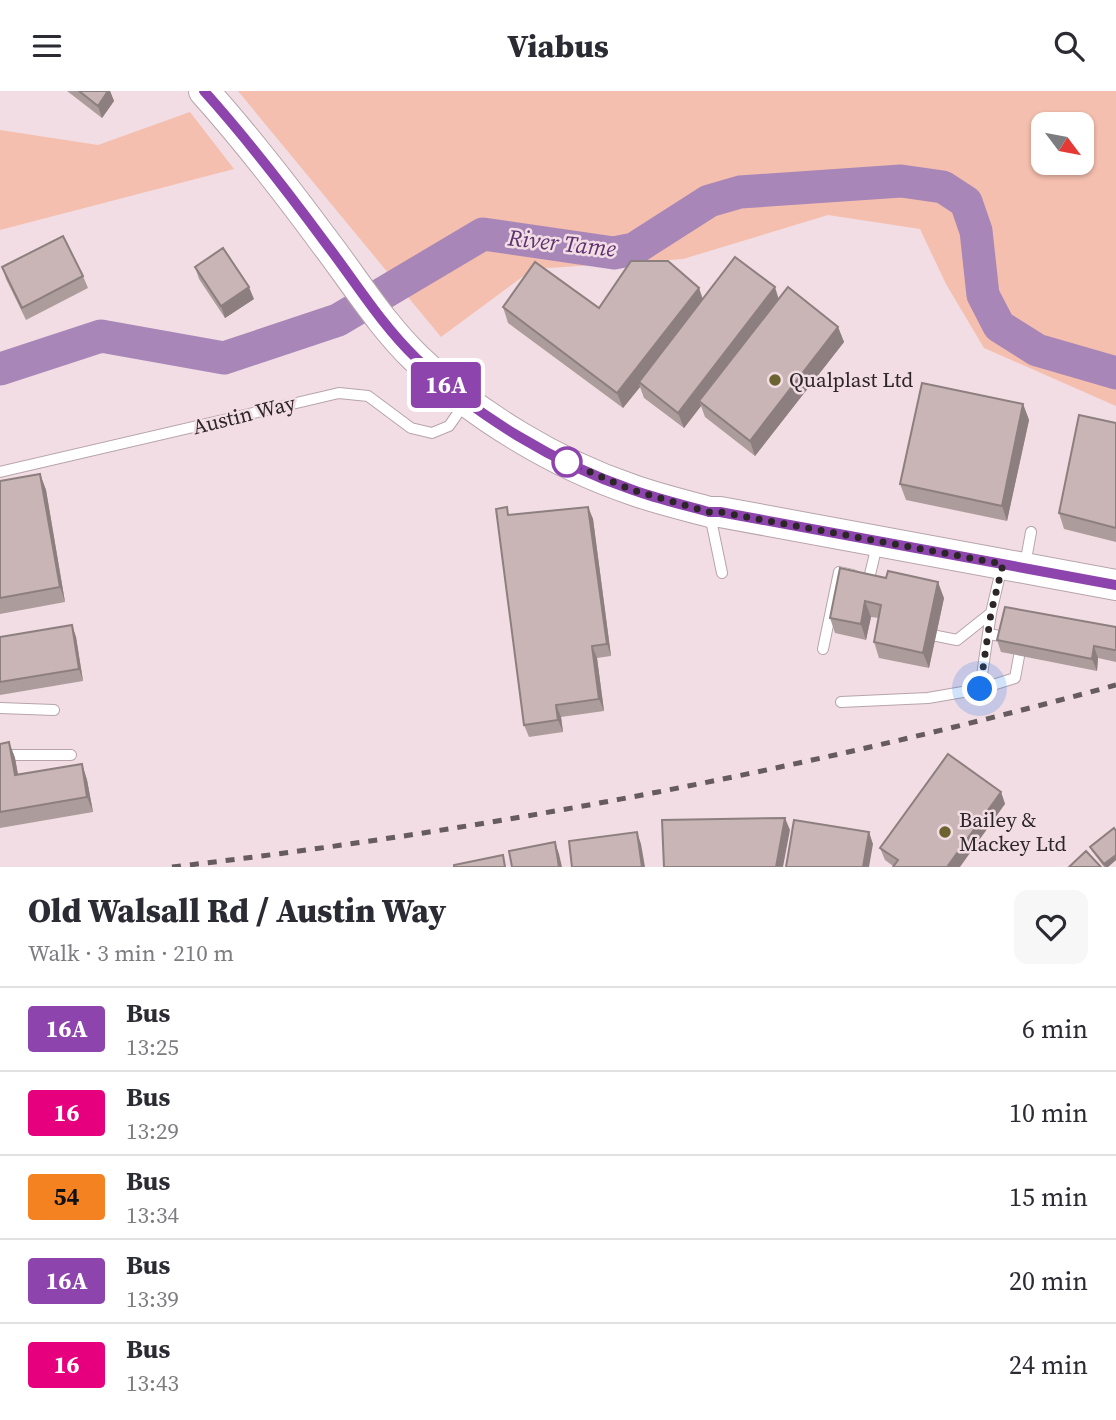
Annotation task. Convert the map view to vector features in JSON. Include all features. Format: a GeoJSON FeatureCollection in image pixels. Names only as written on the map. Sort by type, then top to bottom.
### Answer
{"type":"FeatureCollection","features":[{"type":"Feature","properties":{"kind":"main road"},"geometry":{"type":"LineString","coordinates":[[204,91],[229,118],[329,247],[359,292],[415,358],[466,401],[509,430],[570,464],[632,490],[709,512],[1116,585]]}},
{"type":"Feature","properties":{"kind":"lane","name":"Austin Way"},"geometry":{"type":"LineString","coordinates":[[0,472],[339,393],[368,396],[411,428],[432,433],[449,426],[466,401]]}},
{"type":"Feature","properties":{"kind":"lane"},"geometry":{"type":"LineString","coordinates":[[709,512],[722,573]]}},
{"type":"Feature","properties":{"kind":"lane"},"geometry":{"type":"LineString","coordinates":[[980,689],[991,613],[1031,532]]}},
{"type":"Feature","properties":{"kind":"lane"},"geometry":{"type":"LineString","coordinates":[[866,593],[878,541]]}},
{"type":"Feature","properties":{"kind":"lane"},"geometry":{"type":"LineString","coordinates":[[823,649],[839,572],[869,579]]}},
{"type":"Feature","properties":{"kind":"lane"},"geometry":{"type":"LineString","coordinates":[[909,630],[957,640],[991,613]]}},
{"type":"Feature","properties":{"kind":"lane"},"geometry":{"type":"LineString","coordinates":[[841,702],[928,698],[980,689],[1015,678],[1022,640],[989,634]]}},
{"type":"Feature","properties":{"kind":"lane"},"geometry":{"type":"LineString","coordinates":[[0,708],[54,710]]}},
{"type":"Feature","properties":{"kind":"lane"},"geometry":{"type":"LineString","coordinates":[[0,755],[71,755]]}},
{"type":"Feature","properties":{"kind":"shaded area"},"geometry":{"type":"Polygon","coordinates":[[[238,91],[1116,91],[1116,406],[984,348],[946,284],[920,229],[828,215],[683,259],[533,269],[441,337],[238,91]]]}},
{"type":"Feature","properties":{"kind":"shaded area"},"geometry":{"type":"Polygon","coordinates":[[[190,112],[234,169],[0,230],[0,130],[98,145],[190,112]]]}},
{"type":"Feature","properties":{"kind":"building"},"geometry":{"type":"Polygon","coordinates":[[[79,91],[108,91],[98,106],[79,91]]]}},
{"type":"Feature","properties":{"kind":"building"},"geometry":{"type":"Polygon","coordinates":[[[63,236],[83,276],[22,308],[2,267],[63,236]]]}},
{"type":"Feature","properties":{"kind":"building"},"geometry":{"type":"Polygon","coordinates":[[[223,248],[249,287],[221,306],[195,267],[223,248]]]}},
{"type":"Feature","properties":{"kind":"building"},"geometry":{"type":"Polygon","coordinates":[[[735,257],[775,287],[678,413],[639,382],[735,257]]]}},
{"type":"Feature","properties":{"kind":"building"},"geometry":{"type":"Polygon","coordinates":[[[631,261],[668,261],[699,288],[617,393],[503,307],[535,262],[599,308],[631,261]]]}},
{"type":"Feature","properties":{"kind":"building","name":"Qualplast Ltd"},"geometry":{"type":"Polygon","coordinates":[[[788,287],[838,327],[750,441],[699,401],[788,287]]]}},
{"type":"Feature","properties":{"kind":"building"},"geometry":{"type":"Polygon","coordinates":[[[922,383],[1023,404],[1002,506],[900,484],[922,383]]]}},
{"type":"Feature","properties":{"kind":"building"},"geometry":{"type":"Polygon","coordinates":[[[1079,415],[1116,423],[1116,528],[1059,513],[1079,415]]]}},
{"type":"Feature","properties":{"kind":"building"},"geometry":{"type":"Polygon","coordinates":[[[40,474],[60,587],[0,598],[0,481],[40,474]]]}},
{"type":"Feature","properties":{"kind":"building"},"geometry":{"type":"Polygon","coordinates":[[[507,507],[508,515],[588,507],[607,644],[592,646],[599,699],[556,705],[558,720],[524,725],[496,509],[507,507]]]}},
{"type":"Feature","properties":{"kind":"building"},"geometry":{"type":"Polygon","coordinates":[[[840,568],[886,578],[888,571],[938,582],[923,653],[874,642],[881,605],[865,601],[861,624],[830,618],[840,568]]]}},
{"type":"Feature","properties":{"kind":"building"},"geometry":{"type":"Polygon","coordinates":[[[1005,607],[1116,627],[1116,650],[1094,646],[1092,659],[997,640],[1005,607]]]}},
{"type":"Feature","properties":{"kind":"building"},"geometry":{"type":"Polygon","coordinates":[[[72,625],[79,669],[0,682],[0,637],[72,625]]]}},
{"type":"Feature","properties":{"kind":"building"},"geometry":{"type":"Polygon","coordinates":[[[9,742],[15,775],[82,764],[87,797],[0,812],[0,744],[9,742]]]}},
{"type":"Feature","properties":{"kind":"building","name":"Bailey & Mackey Ltd"},"geometry":{"type":"Polygon","coordinates":[[[948,754],[1001,792],[947,867],[893,867],[898,860],[880,848],[948,754]]]}},
{"type":"Feature","properties":{"kind":"building"},"geometry":{"type":"Polygon","coordinates":[[[785,818],[776,867],[664,867],[662,820],[785,818]]]}},
{"type":"Feature","properties":{"kind":"building"},"geometry":{"type":"Polygon","coordinates":[[[794,820],[869,832],[863,867],[786,867],[794,820]]]}},
{"type":"Feature","properties":{"kind":"building"},"geometry":{"type":"Polygon","coordinates":[[[1114,828],[1116,855],[1104,864],[1090,847],[1114,828]]]}},
{"type":"Feature","properties":{"kind":"building"},"geometry":{"type":"Polygon","coordinates":[[[637,832],[642,867],[572,867],[569,841],[637,832]]]}},
{"type":"Feature","properties":{"kind":"building"},"geometry":{"type":"Polygon","coordinates":[[[555,842],[559,867],[512,867],[509,851],[555,842]]]}},
{"type":"Feature","properties":{"kind":"building"},"geometry":{"type":"Polygon","coordinates":[[[1086,851],[1101,867],[1069,867],[1086,851]]]}},
{"type":"Feature","properties":{"kind":"building"},"geometry":{"type":"Polygon","coordinates":[[[503,855],[505,867],[454,867],[454,865],[503,855]]]}},
{"type":"Feature","properties":{"kind":"waterway","name":"River Tame"},"geometry":{"type":"LineString","coordinates":[[0,369],[101,336],[224,358],[338,320],[483,234],[614,253],[634,249],[709,201],[740,192],[901,181],[943,187],[966,202],[976,231],[983,295],[999,326],[1037,350],[1116,373]]}},
{"type":"Feature","properties":{"kind":"railway"},"geometry":{"type":"LineString","coordinates":[[172,867],[410,835],[647,794],[883,744],[1116,685]]}},
{"type":"Feature","properties":{"kind":"bus line","name":"16A"},"geometry":{"type":"LineString","coordinates":[[204,91],[229,118],[329,247],[359,292],[415,358],[466,401],[509,430],[570,464],[632,490],[709,512],[1116,585]]}},
{"type":"Feature","properties":{"kind":"place","name":"Qualplast Ltd"},"geometry":{"type":"Point","coordinates":[775,380]}},
{"type":"Feature","properties":{"kind":"place","name":"Bailey & Mackey Ltd"},"geometry":{"type":"Point","coordinates":[945,832]}},
{"type":"Feature","properties":{"kind":"route"},"geometry":{"type":"LineString","coordinates":[[567,462],[632,490],[709,512],[1003,564],[991,613],[980,689]]}}]}
